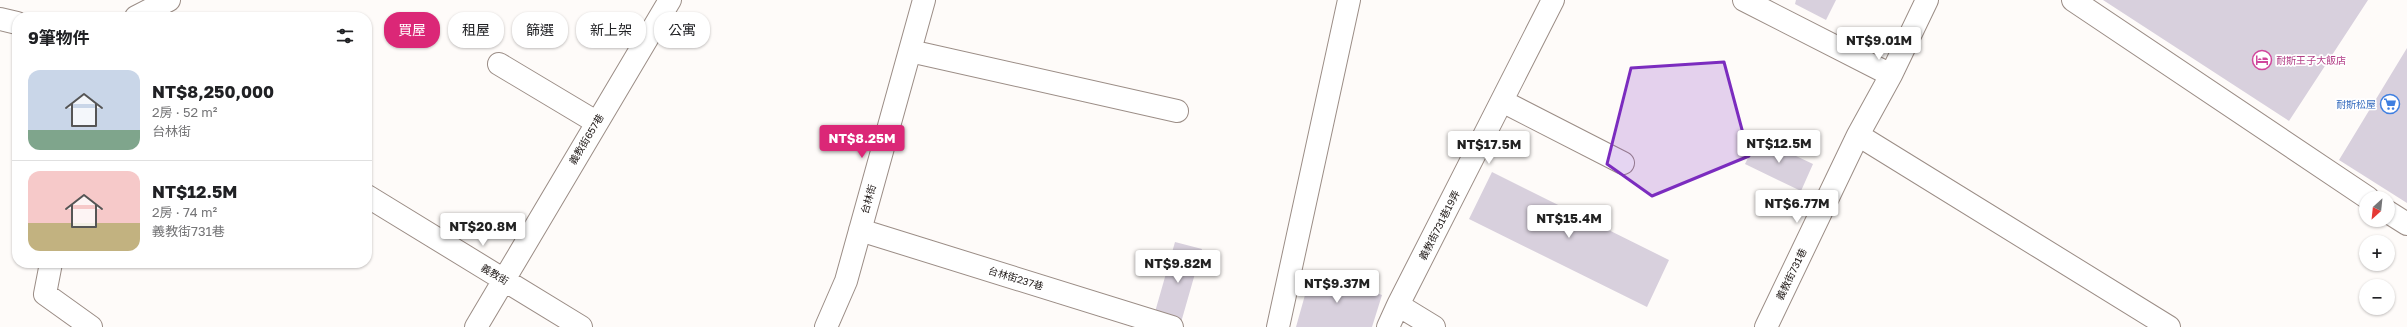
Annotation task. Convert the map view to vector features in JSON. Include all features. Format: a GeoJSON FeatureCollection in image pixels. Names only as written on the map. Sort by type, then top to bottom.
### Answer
{"type":"FeatureCollection","features":[{"type":"Feature","properties":{"kind":"street"},"geometry":{"type":"LineString","coordinates":[[145,12],[168,0]]}},
{"type":"Feature","properties":{"kind":"street","name":"義教街657巷"},"geometry":{"type":"LineString","coordinates":[[476,327],[596,122],[670,0]]}},
{"type":"Feature","properties":{"kind":"street","name":"台林街"},"geometry":{"type":"LineString","coordinates":[[826,327],[846,280],[924,0]]}},
{"type":"Feature","properties":{"kind":"street"},"geometry":{"type":"LineString","coordinates":[[1278,327],[1349,0]]}},
{"type":"Feature","properties":{"kind":"street","name":"義教街731巷19弄"},"geometry":{"type":"LineString","coordinates":[[1398,305],[1553,0]]}},
{"type":"Feature","properties":{"kind":"street"},"geometry":{"type":"LineString","coordinates":[[1744,0],[1891,75]]}},
{"type":"Feature","properties":{"kind":"street","name":"義教街731巷"},"geometry":{"type":"LineString","coordinates":[[1766,327],[1858,135],[1891,75],[1927,0]]}},
{"type":"Feature","properties":{"kind":"street"},"geometry":{"type":"LineString","coordinates":[[2073,0],[2359,192]]}},
{"type":"Feature","properties":{"kind":"street"},"geometry":{"type":"LineString","coordinates":[[0,20],[12,22]]}},
{"type":"Feature","properties":{"kind":"street"},"geometry":{"type":"LineString","coordinates":[[910,51],[1177,112]]}},
{"type":"Feature","properties":{"kind":"street"},"geometry":{"type":"LineString","coordinates":[[499,64],[596,122]]}},
{"type":"Feature","properties":{"kind":"street"},"geometry":{"type":"LineString","coordinates":[[1502,101],[1623,163]]}},
{"type":"Feature","properties":{"kind":"street"},"geometry":{"type":"LineString","coordinates":[[1858,135],[2169,327]]}},
{"type":"Feature","properties":{"kind":"street","name":"義教街"},"geometry":{"type":"LineString","coordinates":[[372,199],[581,327]]}},
{"type":"Feature","properties":{"kind":"street"},"geometry":{"type":"LineString","coordinates":[[2395,216],[2407,224]]}},
{"type":"Feature","properties":{"kind":"street","name":"台林街237巷"},"geometry":{"type":"LineString","coordinates":[[860,230],[1172,327]]}},
{"type":"Feature","properties":{"kind":"street"},"geometry":{"type":"LineString","coordinates":[[50,268],[45,294],[91,327]]}},
{"type":"Feature","properties":{"kind":"street"},"geometry":{"type":"LineString","coordinates":[[1388,327],[1398,305],[1434,327]]}},
{"type":"Feature","properties":{"kind":"highlighted area"},"geometry":{"type":"Polygon","coordinates":[[[1724,62],[1749,156],[1652,196],[1607,164],[1631,68],[1724,62]]]}},
{"type":"Feature","properties":{"kind":"building"},"geometry":{"type":"Polygon","coordinates":[[[1796,0],[1836,0],[1826,20],[1795,4],[1796,0]]]}},
{"type":"Feature","properties":{"kind":"building","name":"耐斯王子大飯店"},"geometry":{"type":"Polygon","coordinates":[[[2103,0],[2368,0],[2289,121],[2103,0]]]}},
{"type":"Feature","properties":{"kind":"building","name":"耐斯松屋"},"geometry":{"type":"Polygon","coordinates":[[[2407,48],[2407,203],[2395,195],[2395,191],[2388,191],[2339,160],[2407,48]]]}},
{"type":"Feature","properties":{"kind":"building"},"geometry":{"type":"Polygon","coordinates":[[[1758,138],[1813,164],[1801,191],[1745,164],[1758,138]]]}},
{"type":"Feature","properties":{"kind":"building"},"geometry":{"type":"Polygon","coordinates":[[[1492,172],[1669,260],[1647,307],[1469,219],[1492,172]]]}},
{"type":"Feature","properties":{"kind":"building"},"geometry":{"type":"Polygon","coordinates":[[[1175,242],[1202,249],[1180,326],[1153,319],[1175,242]]]}},
{"type":"Feature","properties":{"kind":"building"},"geometry":{"type":"Polygon","coordinates":[[[1312,270],[1382,295],[1372,327],[1296,327],[1312,270]]]}},
{"type":"Feature","properties":{"kind":"place","name":"耐斯王子大飯店"},"geometry":{"type":"Point","coordinates":[2262,60]}},
{"type":"Feature","properties":{"kind":"place","name":"耐斯松屋"},"geometry":{"type":"Point","coordinates":[2390,104]}}]}
